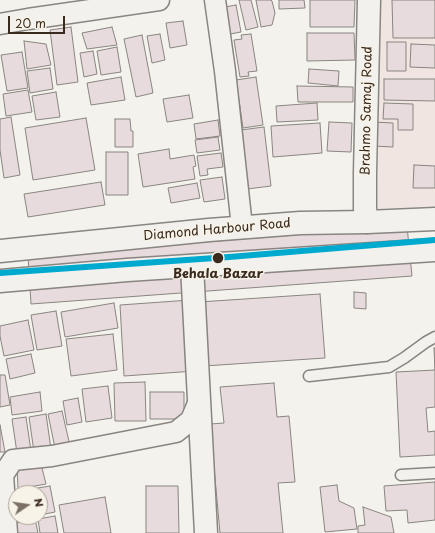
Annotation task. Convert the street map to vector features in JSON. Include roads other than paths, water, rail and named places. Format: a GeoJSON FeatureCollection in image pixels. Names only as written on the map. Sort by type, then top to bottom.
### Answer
{"type":"FeatureCollection","features":[{"type":"Feature","properties":{"kind":"main road","name":"Brahmo Samaj Road"},"geometry":{"type":"LineString","coordinates":[[367,222],[365,173],[369,0]]}},
{"type":"Feature","properties":{"kind":"main road","name":"Diamond Harbour Road"},"geometry":{"type":"LineString","coordinates":[[0,251],[300,222],[367,222],[435,219]]}},
{"type":"Feature","properties":{"kind":"main road"},"geometry":{"type":"LineString","coordinates":[[0,281],[127,270],[435,250]]}},
{"type":"Feature","properties":{"kind":"main road"},"geometry":{"type":"LineString","coordinates":[[192,266],[206,533]]}},
{"type":"Feature","properties":{"kind":"street"},"geometry":{"type":"LineString","coordinates":[[0,24],[159,0]]}},
{"type":"Feature","properties":{"kind":"street"},"geometry":{"type":"LineString","coordinates":[[215,0],[225,71],[242,227]]}},
{"type":"Feature","properties":{"kind":"street"},"geometry":{"type":"LineString","coordinates":[[7,533],[3,475],[13,460],[52,456],[176,432],[191,420],[199,401]]}},
{"type":"Feature","properties":{"kind":"lane"},"geometry":{"type":"LineString","coordinates":[[309,376],[389,367],[435,337]]}},
{"type":"Feature","properties":{"kind":"lane"},"geometry":{"type":"LineString","coordinates":[[401,475],[435,473]]}},
{"type":"Feature","properties":{"kind":"place","name":"Behala Bazar"},"geometry":{"type":"Point","coordinates":[218,258]}}]}
